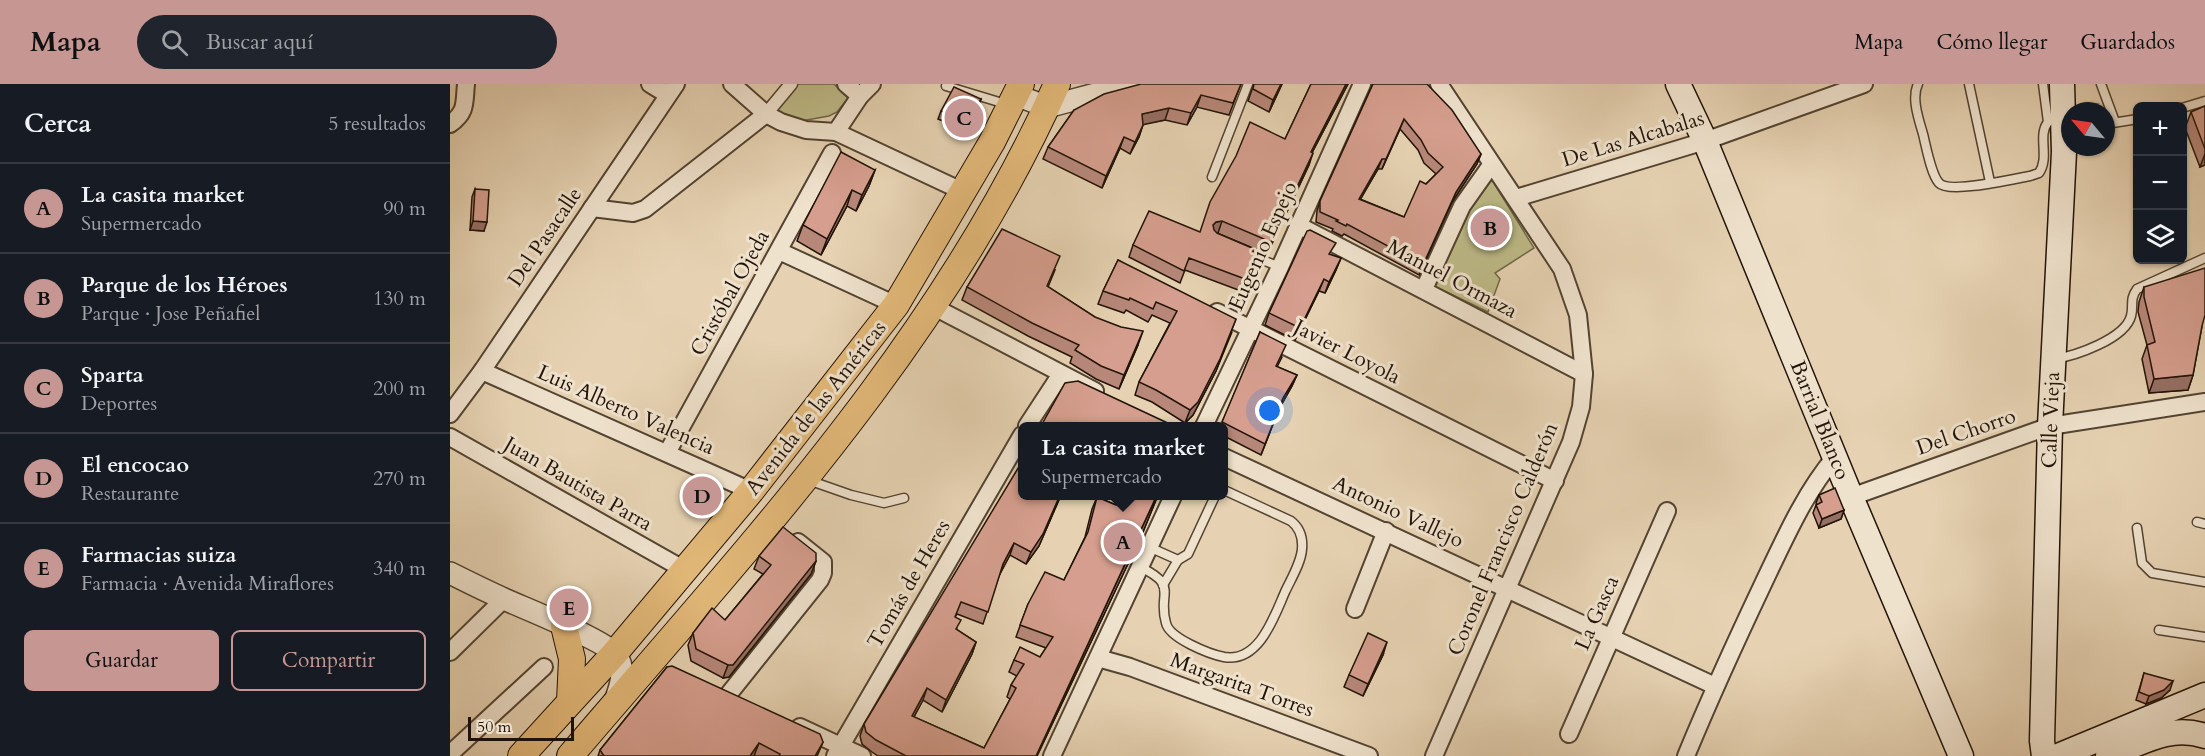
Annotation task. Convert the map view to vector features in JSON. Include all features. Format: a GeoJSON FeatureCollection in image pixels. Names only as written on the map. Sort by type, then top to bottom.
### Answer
{"type":"FeatureCollection","features":[{"type":"Feature","properties":{"kind":"main road","name":"Barrial Blanco"},"geometry":{"type":"LineString","coordinates":[[1678,84],[1705,141],[1851,497],[1961,756]]}},
{"type":"Feature","properties":{"kind":"main road","name":"Calle Vieja"},"geometry":{"type":"LineString","coordinates":[[2062,84],[2062,102]]}},
{"type":"Feature","properties":{"kind":"main road","name":"Avenida de las Américas"},"geometry":{"type":"LineString","coordinates":[[521,756],[615,653],[751,490],[896,305],[964,192],[1016,95]]}},
{"type":"Feature","properties":{"kind":"main road","name":"Avenida de las Américas"},"geometry":{"type":"LineString","coordinates":[[570,756],[586,745],[614,704],[658,663],[780,528],[805,479],[859,411],[934,308],[1003,194],[1052,95]]}},
{"type":"Feature","properties":{"kind":"main road","name":"Calle Vieja"},"geometry":{"type":"LineString","coordinates":[[2044,756],[2042,741],[2050,426],[2064,156]]}},
{"type":"Feature","properties":{"kind":"main road"},"geometry":{"type":"LineString","coordinates":[[564,626],[572,659],[570,701]]}},
{"type":"Feature","properties":{"kind":"main road"},"geometry":{"type":"LineString","coordinates":[[2205,697],[2202,710],[2205,727]]}},
{"type":"Feature","properties":{"kind":"main road"},"geometry":{"type":"LineString","coordinates":[[2058,756],[2205,697]]}},
{"type":"Feature","properties":{"kind":"main road"},"geometry":{"type":"LineString","coordinates":[[2108,756],[2168,732],[2187,731],[2205,736]]}},
{"type":"Feature","properties":{"kind":"street"},"geometry":{"type":"LineString","coordinates":[[450,124],[460,117],[464,110],[466,84]]}},
{"type":"Feature","properties":{"kind":"street"},"geometry":{"type":"LineString","coordinates":[[650,84],[672,90]]}},
{"type":"Feature","properties":{"kind":"street"},"geometry":{"type":"LineString","coordinates":[[732,84],[766,114],[796,128],[836,132],[964,192]]}},
{"type":"Feature","properties":{"kind":"street"},"geometry":{"type":"LineString","coordinates":[[592,208],[633,213],[645,209],[766,114],[791,84]]}},
{"type":"Feature","properties":{"kind":"street"},"geometry":{"type":"LineString","coordinates":[[836,132],[866,90],[846,84]]}},
{"type":"Feature","properties":{"kind":"street"},"geometry":{"type":"LineString","coordinates":[[1016,95],[1052,95],[1133,84]]}},
{"type":"Feature","properties":{"kind":"street","name":"Eugenio Espejo"},"geometry":{"type":"LineString","coordinates":[[1206,422],[1280,267],[1362,84]]}},
{"type":"Feature","properties":{"kind":"street","name":"Coronel Francisco Calderón"},"geometry":{"type":"LineString","coordinates":[[1434,756],[1571,442],[1578,416],[1584,374],[1578,315],[1562,269],[1439,84]]}},
{"type":"Feature","properties":{"kind":"street","name":"De Las Alcabalas"},"geometry":{"type":"LineString","coordinates":[[1516,198],[1705,141],[1864,84]]}},
{"type":"Feature","properties":{"kind":"street","name":"Del Pasacalle"},"geometry":{"type":"LineString","coordinates":[[450,414],[482,371],[672,90]]}},
{"type":"Feature","properties":{"kind":"street","name":"Cristóbal Ojeda"},"geometry":{"type":"LineString","coordinates":[[666,453],[832,153]]}},
{"type":"Feature","properties":{"kind":"street"},"geometry":{"type":"LineString","coordinates":[[1424,289],[1462,206],[1491,165]]}},
{"type":"Feature","properties":{"kind":"street","name":"Manuel Ormaza"},"geometry":{"type":"LineString","coordinates":[[1298,225],[1584,374]]}},
{"type":"Feature","properties":{"kind":"street"},"geometry":{"type":"LineString","coordinates":[[779,251],[896,305]]}},
{"type":"Feature","properties":{"kind":"street","name":"Javier Loyola"},"geometry":{"type":"LineString","coordinates":[[1200,304],[1555,481]]}},
{"type":"Feature","properties":{"kind":"street"},"geometry":{"type":"LineString","coordinates":[[934,308],[1113,400]]}},
{"type":"Feature","properties":{"kind":"street","name":"Luis Alberto Valencia"},"geometry":{"type":"LineString","coordinates":[[482,371],[751,490]]}},
{"type":"Feature","properties":{"kind":"street"},"geometry":{"type":"LineString","coordinates":[[1030,422],[1061,374]]}},
{"type":"Feature","properties":{"kind":"street","name":"Del Chorro"},"geometry":{"type":"LineString","coordinates":[[1851,497],[2050,426],[2205,402]]}},
{"type":"Feature","properties":{"kind":"street","name":"Juan Bautista Parra"},"geometry":{"type":"LineString","coordinates":[[450,437],[683,570]]}},
{"type":"Feature","properties":{"kind":"street","name":"Tomás de Heres"},"geometry":{"type":"LineString","coordinates":[[838,751],[1018,444]]}},
{"type":"Feature","properties":{"kind":"street"},"geometry":{"type":"LineString","coordinates":[[1686,756],[1715,686],[1793,522],[1822,472],[1835,457]]}},
{"type":"Feature","properties":{"kind":"street","name":"Antonio Vallejo"},"geometry":{"type":"LineString","coordinates":[[1228,459],[1715,686]]}},
{"type":"Feature","properties":{"kind":"street"},"geometry":{"type":"LineString","coordinates":[[1052,756],[1171,500]]}},
{"type":"Feature","properties":{"kind":"street","name":"La Gasca"},"geometry":{"type":"LineString","coordinates":[[1569,734],[1667,511]]}},
{"type":"Feature","properties":{"kind":"street"},"geometry":{"type":"LineString","coordinates":[[748,704],[722,692],[820,580],[823,573],[823,562],[780,528]]}},
{"type":"Feature","properties":{"kind":"street"},"geometry":{"type":"LineString","coordinates":[[1355,609],[1386,531]]}},
{"type":"Feature","properties":{"kind":"street"},"geometry":{"type":"LineString","coordinates":[[450,573],[564,626],[615,653],[622,674],[621,686],[614,704]]}},
{"type":"Feature","properties":{"kind":"street"},"geometry":{"type":"LineString","coordinates":[[450,652],[504,599]]}},
{"type":"Feature","properties":{"kind":"street","name":"Margarita Torres"},"geometry":{"type":"LineString","coordinates":[[1098,658],[1130,667],[1369,756]]}},
{"type":"Feature","properties":{"kind":"street"},"geometry":{"type":"LineString","coordinates":[[450,754],[544,667]]}},
{"type":"Feature","properties":{"kind":"street"},"geometry":{"type":"LineString","coordinates":[[790,722],[838,751],[862,756]]}},
{"type":"Feature","properties":{"kind":"lane"},"geometry":{"type":"LineString","coordinates":[[1212,177],[1248,84]]}},
{"type":"Feature","properties":{"kind":"lane"},"geometry":{"type":"LineString","coordinates":[[1918,84],[1916,87],[1917,111],[1931,164],[1939,183],[1947,188],[1960,189],[2030,176],[2039,172],[2045,157],[2045,126],[2061,125],[2043,84]]}},
{"type":"Feature","properties":{"kind":"lane"},"geometry":{"type":"LineString","coordinates":[[1969,84],[1990,182]]}},
{"type":"Feature","properties":{"kind":"lane"},"geometry":{"type":"LineString","coordinates":[[2101,84],[2106,102]]}},
{"type":"Feature","properties":{"kind":"lane"},"geometry":{"type":"LineString","coordinates":[[946,86],[1016,95]]}},
{"type":"Feature","properties":{"kind":"lane"},"geometry":{"type":"LineString","coordinates":[[2187,106],[2205,101]]}},
{"type":"Feature","properties":{"kind":"lane"},"geometry":{"type":"LineString","coordinates":[[2115,122],[2133,120]]}},
{"type":"Feature","properties":{"kind":"lane"},"geometry":{"type":"LineString","coordinates":[[1246,253],[1280,267]]}},
{"type":"Feature","properties":{"kind":"lane"},"geometry":{"type":"LineString","coordinates":[[2054,359],[2070,357],[2103,342],[2125,328],[2131,317],[2132,296],[2137,289],[2205,258]]}},
{"type":"Feature","properties":{"kind":"lane"},"geometry":{"type":"LineString","coordinates":[[805,479],[851,495],[884,503],[904,498]]}},
{"type":"Feature","properties":{"kind":"lane"},"geometry":{"type":"LineString","coordinates":[[1140,567],[1156,575],[1163,585],[1166,593],[1166,626],[1174,636],[1223,657],[1239,657],[1256,645],[1265,634],[1302,551],[1301,535],[1298,527],[1291,521],[1228,492]]}},
{"type":"Feature","properties":{"kind":"lane"},"geometry":{"type":"LineString","coordinates":[[1163,585],[1178,560],[1188,554],[1213,500]]}},
{"type":"Feature","properties":{"kind":"lane"},"geometry":{"type":"LineString","coordinates":[[2137,528],[2142,562],[2152,573],[2205,582]]}},
{"type":"Feature","properties":{"kind":"lane"},"geometry":{"type":"LineString","coordinates":[[1149,547],[1178,560]]}},
{"type":"Feature","properties":{"kind":"lane"},"geometry":{"type":"LineString","coordinates":[[2159,630],[2205,637]]}},
{"type":"Feature","properties":{"kind":"shaded area"},"geometry":{"type":"Polygon","coordinates":[[[793,84],[834,84],[848,98],[837,112],[829,116],[791,121],[770,109],[793,84]]]}},
{"type":"Feature","properties":{"kind":"shaded area"},"geometry":{"type":"Polygon","coordinates":[[[1492,180],[1534,248],[1495,273],[1500,279],[1488,312],[1434,286],[1468,207],[1492,180]]]}},
{"type":"Feature","properties":{"kind":"building"},"geometry":{"type":"Polygon","coordinates":[[[1141,84],[1241,84],[1233,103],[1201,95],[1191,113],[1169,108],[1142,114],[1143,125],[1135,142],[1124,137],[1106,176],[1048,147],[1074,110],[1104,94],[1141,84]]]}},
{"type":"Feature","properties":{"kind":"building"},"geometry":{"type":"Polygon","coordinates":[[[1254,84],[1281,84],[1273,100],[1253,89],[1254,84]]]}},
{"type":"Feature","properties":{"kind":"building"},"geometry":{"type":"Polygon","coordinates":[[[1311,84],[1346,84],[1311,152],[1313,153],[1271,242],[1222,221],[1213,225],[1217,233],[1266,254],[1253,282],[1189,258],[1184,271],[1133,245],[1149,211],[1200,232],[1210,202],[1236,156],[1250,122],[1285,139],[1311,84]]]}},
{"type":"Feature","properties":{"kind":"building"},"geometry":{"type":"Polygon","coordinates":[[[1373,84],[1427,84],[1452,110],[1481,154],[1456,192],[1423,265],[1320,212],[1320,201],[1373,84]],[[1404,119],[1386,159],[1382,159],[1359,199],[1404,217],[1420,181],[1426,184],[1443,167],[1428,153],[1404,119]]]}},
{"type":"Feature","properties":{"kind":"building"},"geometry":{"type":"Polygon","coordinates":[[[954,87],[981,99],[968,121],[941,111],[954,87]]]}},
{"type":"Feature","properties":{"kind":"building"},"geometry":{"type":"Polygon","coordinates":[[[2205,106],[2205,149],[2191,112],[2205,106]]]}},
{"type":"Feature","properties":{"kind":"building"},"geometry":{"type":"Polygon","coordinates":[[[841,152],[875,170],[862,195],[852,190],[827,239],[803,225],[841,152]]]}},
{"type":"Feature","properties":{"kind":"building"},"geometry":{"type":"Polygon","coordinates":[[[475,189],[489,190],[487,222],[473,221],[475,189]]]}},
{"type":"Feature","properties":{"kind":"building"},"geometry":{"type":"Polygon","coordinates":[[[1002,229],[1060,256],[1047,286],[1095,317],[1121,327],[1143,331],[1124,375],[1101,366],[1075,350],[1079,345],[1032,323],[967,287],[1002,229]]]}},
{"type":"Feature","properties":{"kind":"building"},"geometry":{"type":"Polygon","coordinates":[[[1310,230],[1336,243],[1329,254],[1341,258],[1329,282],[1324,279],[1300,328],[1269,313],[1307,231],[1310,230]]]}},
{"type":"Feature","properties":{"kind":"building"},"geometry":{"type":"Polygon","coordinates":[[[1118,260],[1236,319],[1220,359],[1198,402],[1190,410],[1139,382],[1177,311],[1156,302],[1153,309],[1130,298],[1129,300],[1103,291],[1118,260]]]}},
{"type":"Feature","properties":{"kind":"building"},"geometry":{"type":"Polygon","coordinates":[[[2205,268],[2205,315],[2193,375],[2154,379],[2147,345],[2155,342],[2144,297],[2144,287],[2205,268]]]}},
{"type":"Feature","properties":{"kind":"building"},"geometry":{"type":"Polygon","coordinates":[[[1260,332],[1286,345],[1276,366],[1297,375],[1283,398],[1265,444],[1228,425],[1228,422],[1222,422],[1260,332]]]}},
{"type":"Feature","properties":{"kind":"building"},"geometry":{"type":"Polygon","coordinates":[[[1078,381],[1165,422],[1043,422],[1065,383],[1078,381]]]}},
{"type":"Feature","properties":{"kind":"building"},"geometry":{"type":"Polygon","coordinates":[[[1018,468],[1018,500],[1058,500],[1043,534],[1031,552],[1014,543],[1003,564],[988,612],[961,602],[955,617],[961,620],[956,629],[976,642],[946,700],[927,688],[912,716],[984,748],[1016,688],[1011,685],[1024,664],[1014,660],[1020,647],[1040,657],[1053,637],[1020,625],[1045,572],[1064,580],[1088,532],[1096,500],[1104,500],[1116,505],[1118,500],[1155,500],[1036,756],[906,756],[876,740],[866,732],[864,724],[1018,468]]]}},
{"type":"Feature","properties":{"kind":"building"},"geometry":{"type":"Polygon","coordinates":[[[1835,488],[1844,510],[1822,519],[1816,505],[1822,502],[1819,495],[1835,488]]]}},
{"type":"Feature","properties":{"kind":"building"},"geometry":{"type":"Polygon","coordinates":[[[783,527],[816,553],[816,561],[733,665],[728,665],[696,649],[693,633],[712,608],[725,620],[771,565],[759,556],[783,527]]]}},
{"type":"Feature","properties":{"kind":"building"},"geometry":{"type":"Polygon","coordinates":[[[1368,633],[1387,642],[1368,684],[1349,675],[1368,633]]]}},
{"type":"Feature","properties":{"kind":"building"},"geometry":{"type":"Polygon","coordinates":[[[672,666],[820,734],[823,742],[815,756],[779,756],[780,754],[759,743],[750,756],[604,756],[600,750],[667,667],[672,666]]]}},
{"type":"Feature","properties":{"kind":"building"},"geometry":{"type":"Polygon","coordinates":[[[2144,673],[2173,681],[2164,690],[2149,696],[2139,692],[2144,673]]]}},
{"type":"Feature","properties":{"kind":"place","name":"Sparta"},"geometry":{"type":"Point","coordinates":[964,118]}},
{"type":"Feature","properties":{"kind":"place","name":"Parque de los Héroes"},"geometry":{"type":"Point","coordinates":[1490,228]}},
{"type":"Feature","properties":{"kind":"place","name":"El encocao"},"geometry":{"type":"Point","coordinates":[702,496]}},
{"type":"Feature","properties":{"kind":"place","name":"La casita market"},"geometry":{"type":"Point","coordinates":[1123,542]}},
{"type":"Feature","properties":{"kind":"place","name":"Farmacias suiza"},"geometry":{"type":"Point","coordinates":[569,608]}}]}
